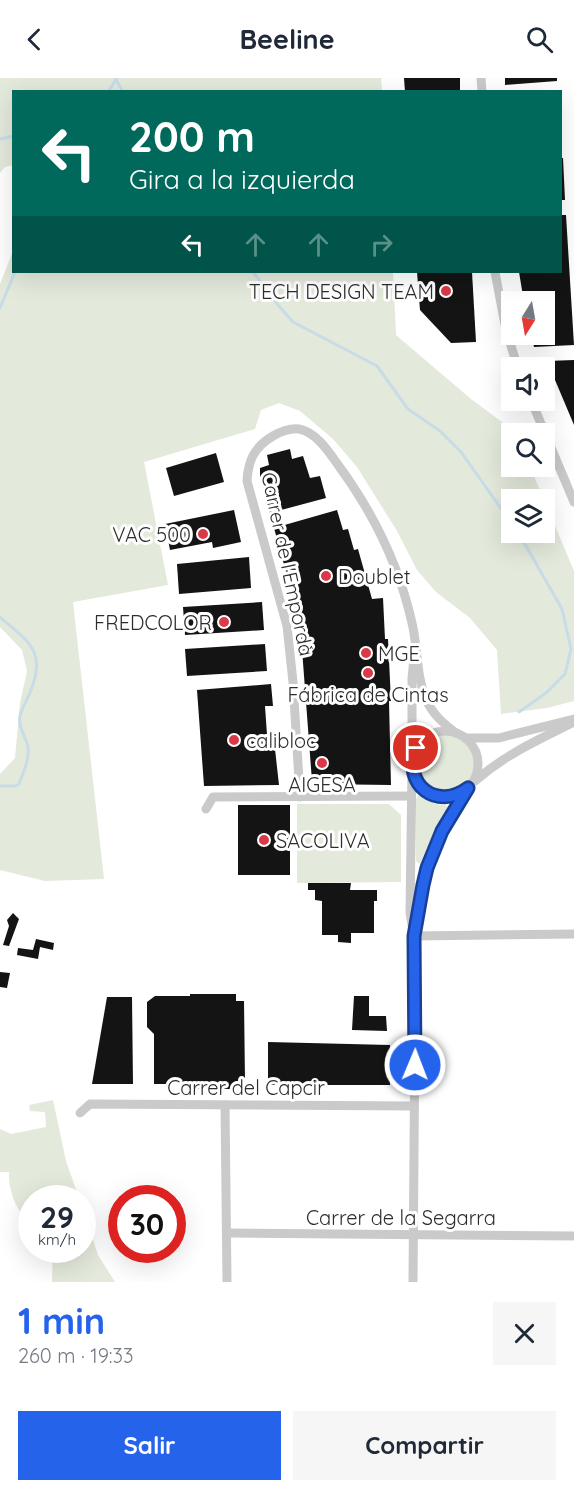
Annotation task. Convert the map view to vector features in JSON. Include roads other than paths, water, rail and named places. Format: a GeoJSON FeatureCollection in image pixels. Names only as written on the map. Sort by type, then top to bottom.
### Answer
{"type":"FeatureCollection","features":[{"type":"Feature","properties":{"kind":"street"},"geometry":{"type":"LineString","coordinates":[[495,273],[506,330],[515,357]]}},
{"type":"Feature","properties":{"kind":"street"},"geometry":{"type":"LineString","coordinates":[[536,411],[574,501]]}},
{"type":"Feature","properties":{"kind":"street","name":"Carrer de l'Empordà"},"geometry":{"type":"LineString","coordinates":[[300,797],[287,626],[248,481],[249,463],[258,447],[272,437],[288,430],[299,429],[313,435],[325,447],[364,503],[387,548],[403,590],[416,644]]}},
{"type":"Feature","properties":{"kind":"street"},"geometry":{"type":"LineString","coordinates":[[412,1282],[414,936],[423,885],[433,850],[453,812],[471,785],[478,767],[478,759],[471,744],[442,723],[427,703],[416,644]]}},
{"type":"Feature","properties":{"kind":"street"},"geometry":{"type":"LineString","coordinates":[[414,936],[410,914],[411,678],[416,644]]}},
{"type":"Feature","properties":{"kind":"street"},"geometry":{"type":"LineString","coordinates":[[456,733],[438,732],[429,735],[416,748],[412,762],[418,784],[433,795],[452,797],[471,785],[508,755],[574,721]]}},
{"type":"Feature","properties":{"kind":"street"},"geometry":{"type":"LineString","coordinates":[[465,738],[499,738],[574,721]]}},
{"type":"Feature","properties":{"kind":"street"},"geometry":{"type":"LineString","coordinates":[[206,809],[213,797],[411,796]]}},
{"type":"Feature","properties":{"kind":"street"},"geometry":{"type":"LineString","coordinates":[[414,936],[574,934]]}},
{"type":"Feature","properties":{"kind":"street","name":"Carrer del Capcir"},"geometry":{"type":"LineString","coordinates":[[80,1113],[90,1104],[414,1106]]}},
{"type":"Feature","properties":{"kind":"street"},"geometry":{"type":"LineString","coordinates":[[225,1105],[227,1282]]}},
{"type":"Feature","properties":{"kind":"street","name":"Carrer de la Segarra"},"geometry":{"type":"LineString","coordinates":[[228,1233],[574,1236]]}},
{"type":"Feature","properties":{"kind":"waterway"},"geometry":{"type":"LineString","coordinates":[[109,90],[117,78]]}},
{"type":"Feature","properties":{"kind":"waterway"},"geometry":{"type":"LineString","coordinates":[[116,80],[122,90]]}},
{"type":"Feature","properties":{"kind":"waterway"},"geometry":{"type":"LineString","coordinates":[[0,139],[12,136]]}},
{"type":"Feature","properties":{"kind":"waterway"},"geometry":{"type":"LineString","coordinates":[[0,308],[15,273]]}},
{"type":"Feature","properties":{"kind":"waterway"},"geometry":{"type":"LineString","coordinates":[[254,273],[293,322],[377,366],[408,409],[440,431],[461,452],[501,508]]}},
{"type":"Feature","properties":{"kind":"waterway"},"geometry":{"type":"LineString","coordinates":[[519,712],[546,693],[565,674],[571,649],[562,609],[524,543]]}},
{"type":"Feature","properties":{"kind":"waterway"},"geometry":{"type":"LineString","coordinates":[[0,617],[26,640],[32,648],[37,665],[31,690],[20,716],[20,725],[28,747],[26,766],[19,784],[0,786]]}},
{"type":"Feature","properties":{"kind":"place","name":"TECH DESIGN TEAM"},"geometry":{"type":"Point","coordinates":[446,291]}},
{"type":"Feature","properties":{"kind":"place","name":"VAC 500"},"geometry":{"type":"Point","coordinates":[203,534]}},
{"type":"Feature","properties":{"kind":"place","name":"Doublet"},"geometry":{"type":"Point","coordinates":[326,576]}},
{"type":"Feature","properties":{"kind":"place","name":"FREDCOLOR"},"geometry":{"type":"Point","coordinates":[224,622]}},
{"type":"Feature","properties":{"kind":"place","name":"MGE"},"geometry":{"type":"Point","coordinates":[366,653]}},
{"type":"Feature","properties":{"kind":"place","name":"Fábrica de Cintas"},"geometry":{"type":"Point","coordinates":[368,673]}},
{"type":"Feature","properties":{"kind":"place","name":"calibloc"},"geometry":{"type":"Point","coordinates":[234,740]}},
{"type":"Feature","properties":{"kind":"place","name":"AIGESA"},"geometry":{"type":"Point","coordinates":[322,763]}},
{"type":"Feature","properties":{"kind":"place","name":"SACOLIVA"},"geometry":{"type":"Point","coordinates":[264,840]}}]}
